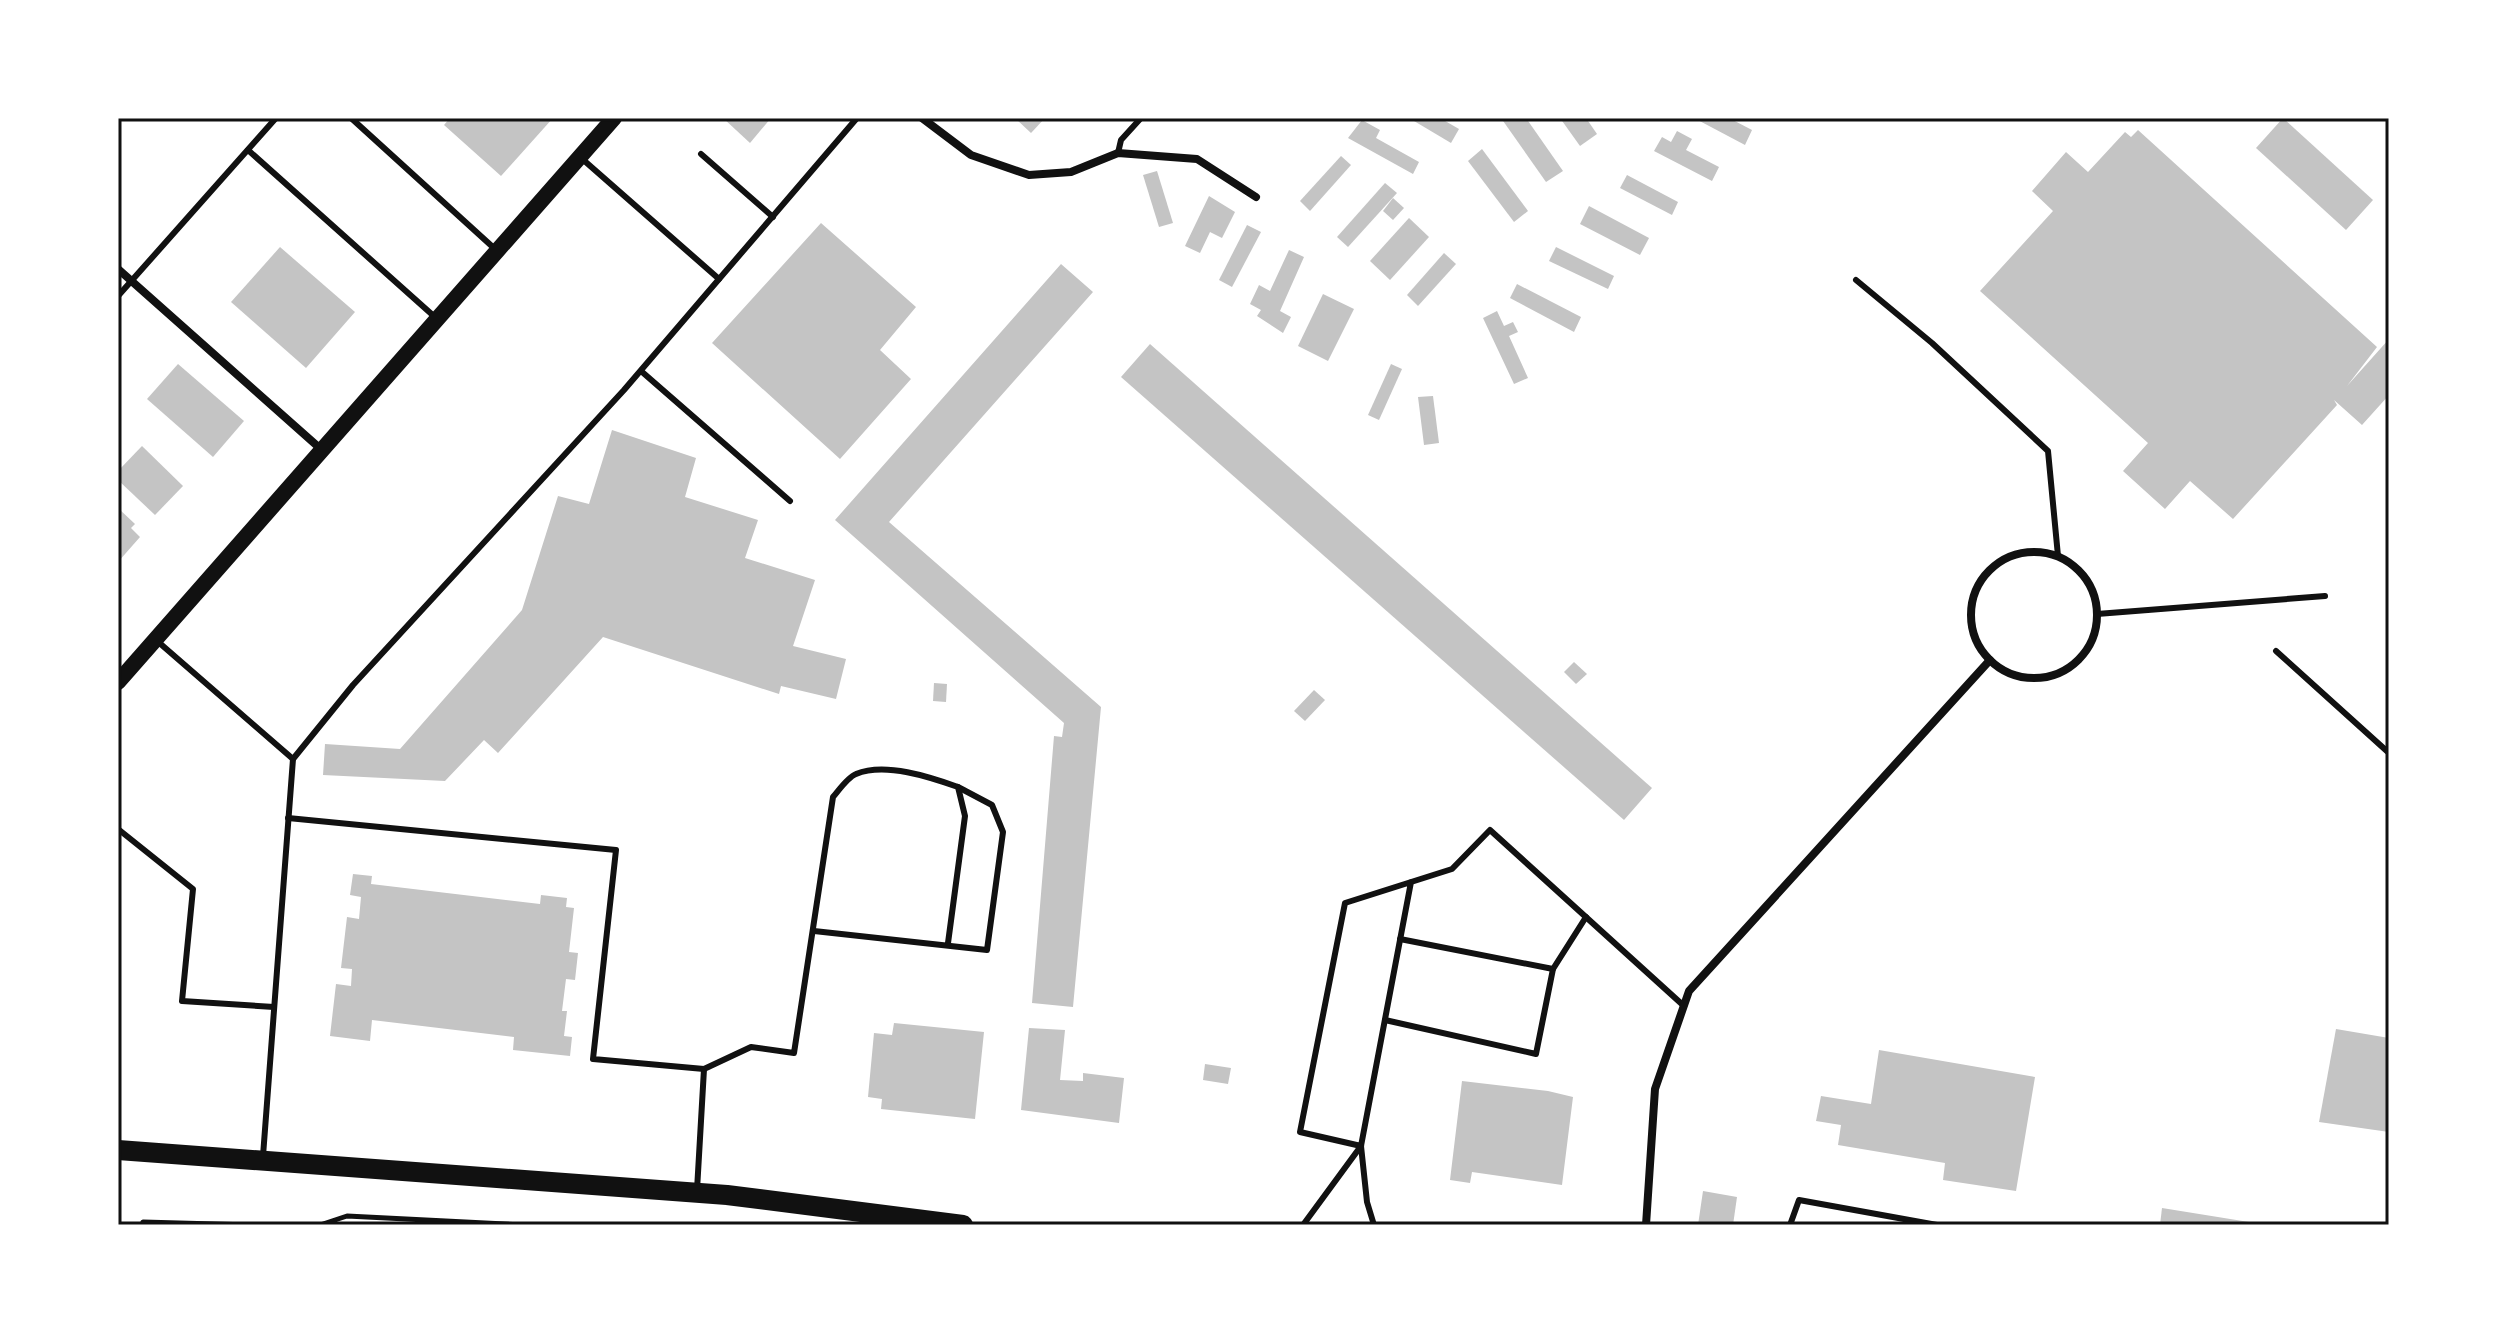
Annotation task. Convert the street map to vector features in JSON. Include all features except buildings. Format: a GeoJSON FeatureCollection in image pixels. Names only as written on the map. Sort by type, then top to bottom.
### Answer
{"type":"FeatureCollection","features":[{"type":"Feature","properties":{"kind":"main road"},"geometry":{"type":"LineString","coordinates":[[118,682],[614,118]]}},
{"type":"Feature","properties":{"kind":"main road"},"geometry":{"type":"LineString","coordinates":[[118,1150],[697,1193],[963,1225]]}},
{"type":"Feature","properties":{"kind":"street"},"geometry":{"type":"LineString","coordinates":[[922,118],[971,155],[1029,175],[1071,172],[1118,153],[1197,159],[1256,197]]}},
{"type":"Feature","properties":{"kind":"street"},"geometry":{"type":"LineString","coordinates":[[118,269],[324,451]]}},
{"type":"Feature","properties":{"kind":"street"},"geometry":{"type":"LineString","coordinates":[[2037,551],[2058,556],[2074,565],[2086,579],[2097,614],[2094,635],[2084,654],[2069,668],[2049,676],[2028,677],[2007,672],[1990,660],[1977,642],[1971,621],[1973,600],[1981,580],[1996,564],[2015,554],[2037,551]]}},
{"type":"Feature","properties":{"kind":"street"},"geometry":{"type":"LineString","coordinates":[[1646,1225],[1655,1089],[1689,991],[1990,660]]}},
{"type":"Feature","properties":{"kind":"lane"},"geometry":{"type":"LineString","coordinates":[[118,296],[276,118]]}},
{"type":"Feature","properties":{"kind":"lane"},"geometry":{"type":"LineString","coordinates":[[351,118],[498,251]]}},
{"type":"Feature","properties":{"kind":"lane"},"geometry":{"type":"LineString","coordinates":[[263,1163],[293,759],[353,685],[641,371],[857,118]]}},
{"type":"Feature","properties":{"kind":"lane"},"geometry":{"type":"LineString","coordinates":[[1118,153],[1121,140],[1141,118]]}},
{"type":"Feature","properties":{"kind":"lane"},"geometry":{"type":"LineString","coordinates":[[248,150],[438,320]]}},
{"type":"Feature","properties":{"kind":"lane"},"geometry":{"type":"LineString","coordinates":[[701,154],[773,217]]}},
{"type":"Feature","properties":{"kind":"lane"},"geometry":{"type":"LineString","coordinates":[[580,157],[719,279]]}},
{"type":"Feature","properties":{"kind":"lane"},"geometry":{"type":"LineString","coordinates":[[1856,280],[1932,343],[2048,451],[2058,556]]}},
{"type":"Feature","properties":{"kind":"lane"},"geometry":{"type":"LineString","coordinates":[[641,371],[790,501]]}},
{"type":"Feature","properties":{"kind":"lane"},"geometry":{"type":"LineString","coordinates":[[2097,614],[2325,596]]}},
{"type":"Feature","properties":{"kind":"lane"},"geometry":{"type":"LineString","coordinates":[[155,640],[293,759]]}},
{"type":"Feature","properties":{"kind":"lane"},"geometry":{"type":"LineString","coordinates":[[2276,651],[2389,753]]}},
{"type":"Feature","properties":{"kind":"lane"},"geometry":{"type":"LineString","coordinates":[[288,818],[616,850],[593,1059],[704,1069],[751,1047],[794,1053],[833,797],[855,774],[899,773],[928,777],[958,787],[992,805],[1003,832],[987,950],[948,943],[814,931]]}},
{"type":"Feature","properties":{"kind":"lane"},"geometry":{"type":"LineString","coordinates":[[948,943],[965,816],[958,787]]}},
{"type":"Feature","properties":{"kind":"lane"},"geometry":{"type":"LineString","coordinates":[[118,829],[193,889],[182,1001],[274,1007]]}},
{"type":"Feature","properties":{"kind":"lane"},"geometry":{"type":"LineString","coordinates":[[1361,1146],[1300,1132],[1345,903],[1452,869],[1490,830],[1684,1006]]}},
{"type":"Feature","properties":{"kind":"lane"},"geometry":{"type":"LineString","coordinates":[[1374,1225],[1367,1202],[1361,1146],[1411,882]]}},
{"type":"Feature","properties":{"kind":"lane"},"geometry":{"type":"LineString","coordinates":[[1385,1020],[1536,1054],[1553,969],[1586,917]]}},
{"type":"Feature","properties":{"kind":"lane"},"geometry":{"type":"LineString","coordinates":[[1400,939],[1553,969]]}},
{"type":"Feature","properties":{"kind":"lane"},"geometry":{"type":"LineString","coordinates":[[697,1193],[704,1069]]}},
{"type":"Feature","properties":{"kind":"lane"},"geometry":{"type":"LineString","coordinates":[[1303,1225],[1361,1146]]}},
{"type":"Feature","properties":{"kind":"lane"},"geometry":{"type":"LineString","coordinates":[[1790,1225],[1799,1200],[1937,1225]]}},
{"type":"Feature","properties":{"kind":"path"},"geometry":{"type":"LineString","coordinates":[[320,1225],[347,1216],[523,1225]]}},
{"type":"Feature","properties":{"kind":"path"},"geometry":{"type":"LineString","coordinates":[[144,1225],[143,1222],[251,1225]]}}]}
